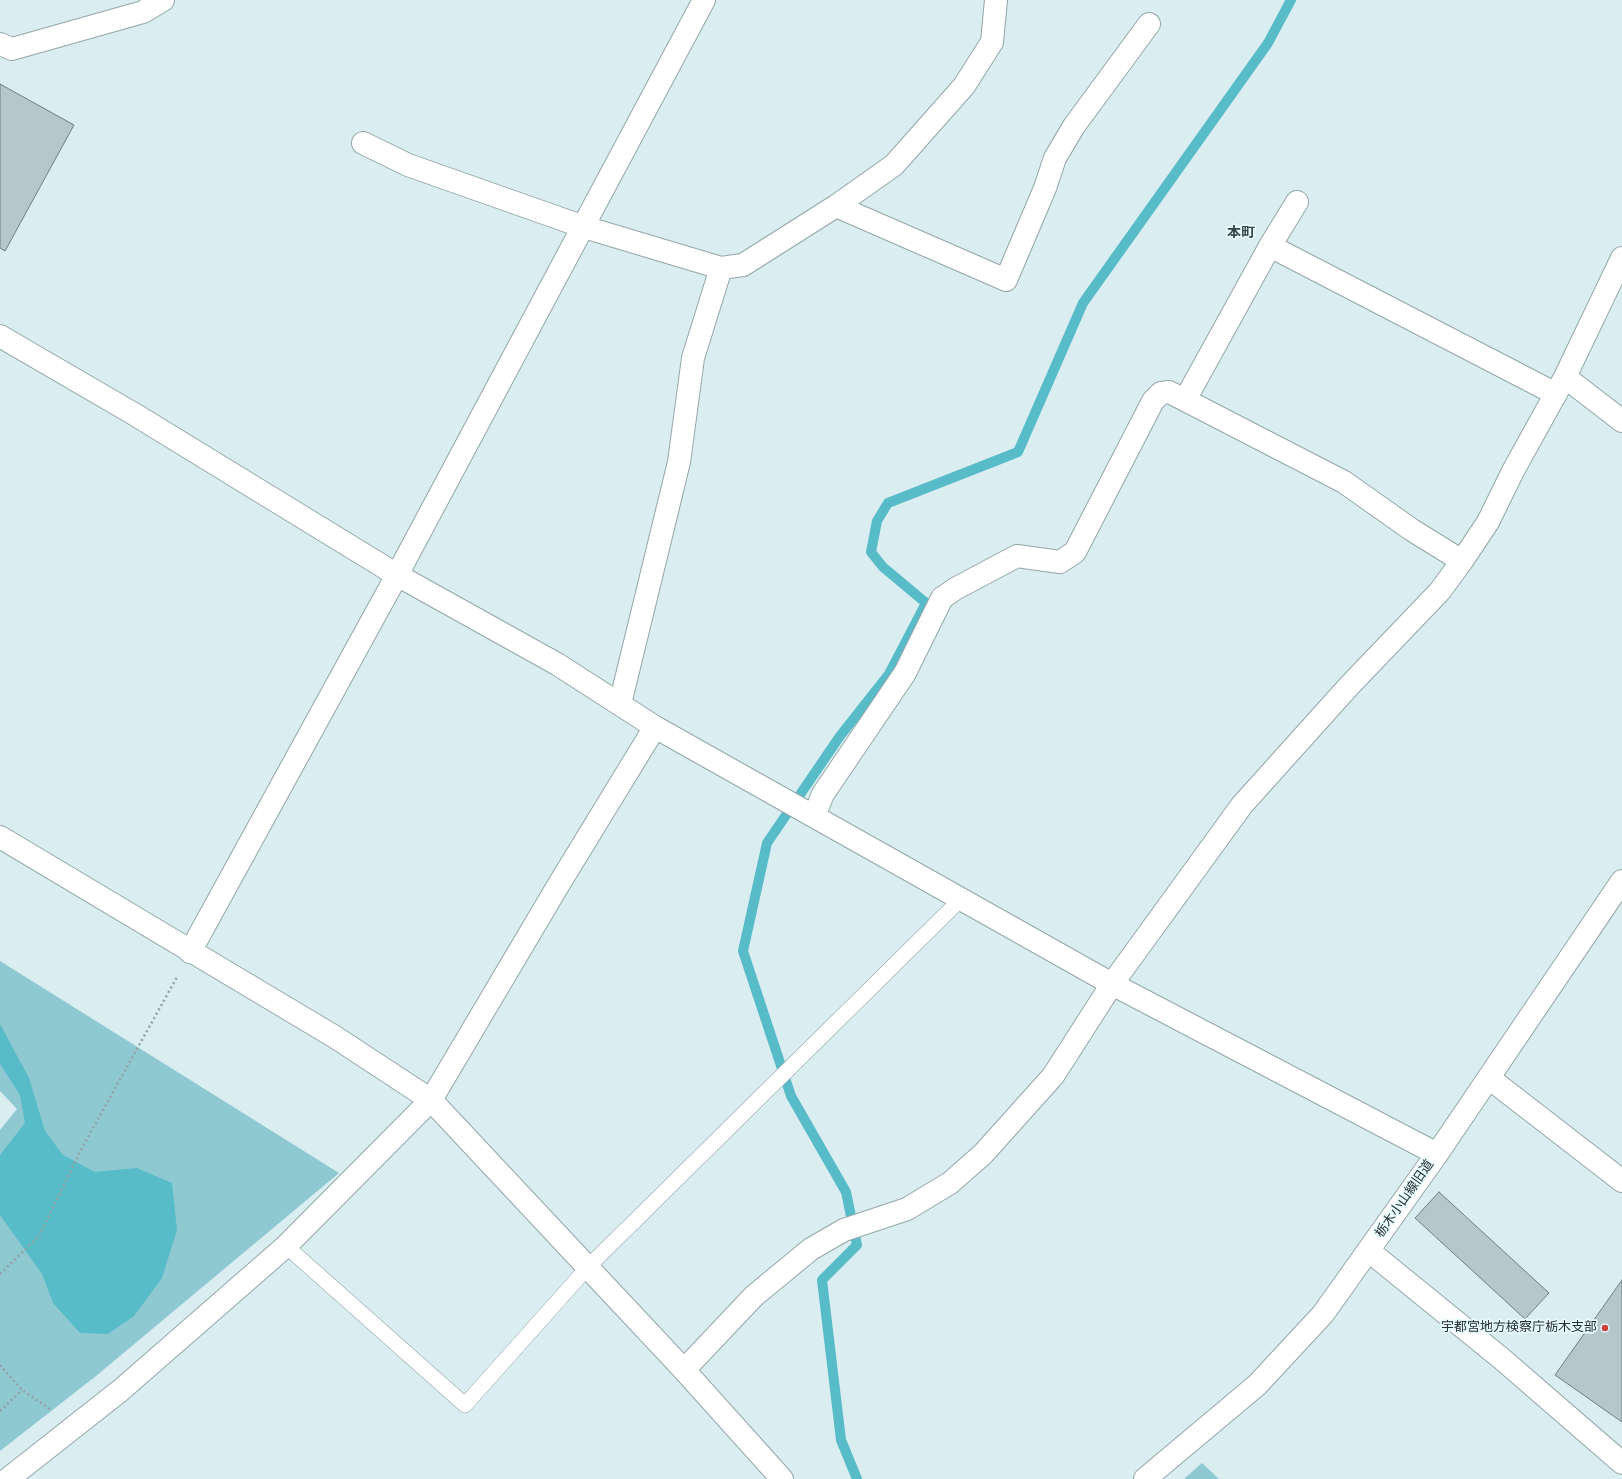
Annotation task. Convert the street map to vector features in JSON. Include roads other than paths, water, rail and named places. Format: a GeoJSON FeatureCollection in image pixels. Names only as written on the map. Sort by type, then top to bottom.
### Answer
{"type":"FeatureCollection","features":[{"type":"Feature","properties":{"kind":"street"},"geometry":{"type":"LineString","coordinates":[[0,44],[12,49],[143,12],[163,0]]}},
{"type":"Feature","properties":{"kind":"street"},"geometry":{"type":"LineString","coordinates":[[190,952],[397,575],[704,0]]}},
{"type":"Feature","properties":{"kind":"street"},"geometry":{"type":"LineString","coordinates":[[362,143],[408,165],[584,227],[721,268],[743,265],[836,206],[894,165],[964,86],[992,42],[996,0]]}},
{"type":"Feature","properties":{"kind":"street"},"geometry":{"type":"LineString","coordinates":[[836,206],[1006,280],[1045,188],[1055,158],[1074,126],[1149,24]]}},
{"type":"Feature","properties":{"kind":"street"},"geometry":{"type":"LineString","coordinates":[[1185,400],[1270,246],[1297,202]]}},
{"type":"Feature","properties":{"kind":"street"},"geometry":{"type":"LineString","coordinates":[[1270,246],[1560,386],[1622,421]]}},
{"type":"Feature","properties":{"kind":"street"},"geometry":{"type":"LineString","coordinates":[[684,1370],[754,1296],[811,1249],[844,1230],[907,1209],[950,1183],[983,1154],[1053,1076],[1112,984],[1242,805],[1349,686],[1440,591],[1462,561],[1488,522],[1560,386],[1622,258]]}},
{"type":"Feature","properties":{"kind":"street"},"geometry":{"type":"LineString","coordinates":[[620,704],[679,462],[693,358],[721,268]]}},
{"type":"Feature","properties":{"kind":"street"},"geometry":{"type":"LineString","coordinates":[[0,336],[134,414],[397,575],[557,664],[655,727],[1112,984],[1437,1154]]}},
{"type":"Feature","properties":{"kind":"street"},"geometry":{"type":"LineString","coordinates":[[810,814],[905,673],[942,598],[955,588],[1017,556],[1060,562],[1075,552],[1153,401],[1161,393],[1169,392],[1344,482],[1412,530],[1462,561]]}},
{"type":"Feature","properties":{"kind":"street"},"geometry":{"type":"LineString","coordinates":[[8,1479],[121,1390],[286,1246],[431,1100],[558,884],[655,727]]}},
{"type":"Feature","properties":{"kind":"street"},"geometry":{"type":"LineString","coordinates":[[0,837],[335,1038],[431,1100],[684,1370],[782,1479]]}},
{"type":"Feature","properties":{"kind":"street","name":"栃木小山線旧道"},"geometry":{"type":"LineString","coordinates":[[1145,1479],[1257,1385],[1323,1314],[1437,1154],[1622,882]]}},
{"type":"Feature","properties":{"kind":"street"},"geometry":{"type":"LineString","coordinates":[[1489,1078],[1622,1181]]}},
{"type":"Feature","properties":{"kind":"street"},"geometry":{"type":"LineString","coordinates":[[1369,1251],[1502,1359],[1622,1463]]}},
{"type":"Feature","properties":{"kind":"lane"},"geometry":{"type":"LineString","coordinates":[[286,1246],[465,1404],[588,1267],[961,899]]}},
{"type":"Feature","properties":{"kind":"waterway"},"geometry":{"type":"LineString","coordinates":[[857,1479],[841,1440],[822,1280],[857,1245],[846,1192],[791,1096],[743,951],[767,843],[840,736],[889,674],[926,603],[883,567],[871,552],[877,521],[888,503],[1018,452],[1083,303],[1268,43],[1291,0]]}},
{"type":"Feature","properties":{"kind":"place","name":"宇都宮地方検察庁栃木支部"},"geometry":{"type":"Point","coordinates":[1605,1328]}},
{"type":"Feature","properties":{"kind":"district","name":"本町"},"geometry":{"type":"Point","coordinates":[1241,233]}}]}
